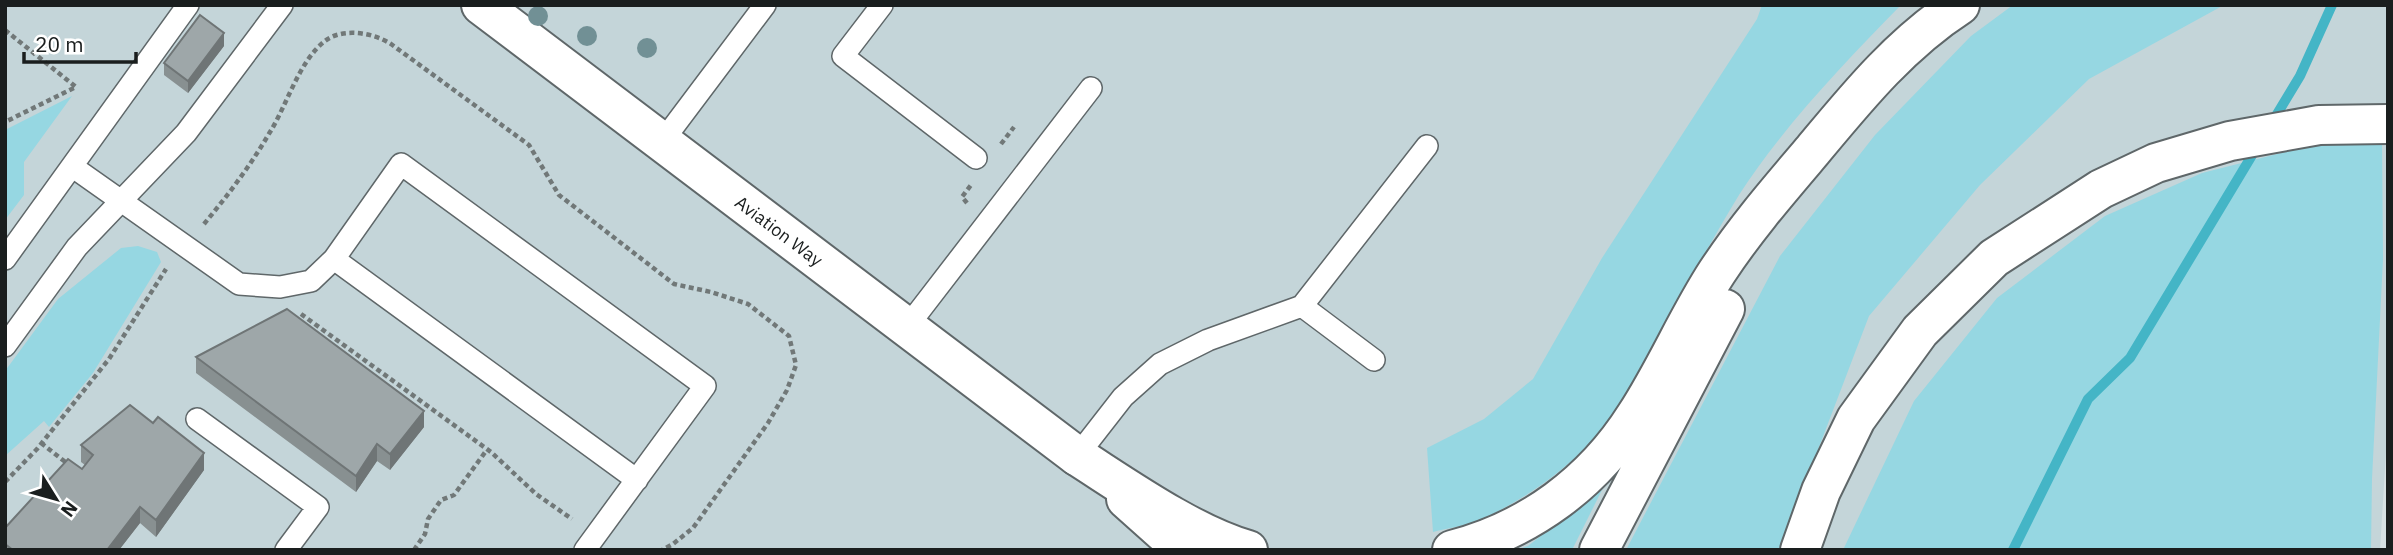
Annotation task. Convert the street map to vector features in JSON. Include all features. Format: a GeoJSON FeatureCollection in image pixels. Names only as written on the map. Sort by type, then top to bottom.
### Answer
{"type":"FeatureCollection","features":[{"type":"Feature","properties":{"kind":"main road","name":"Aviation Way"},"geometry":{"type":"LineString","coordinates":[[481,5],[1077,456]]}},
{"type":"Feature","properties":{"kind":"main road"},"geometry":{"type":"LineString","coordinates":[[1452,550],[1478,543],[1518,526],[1554,503],[1585,478],[1612,449],[1636,416],[1717,273],[1767,204],[1875,76],[1909,44],[1960,5]]}},
{"type":"Feature","properties":{"kind":"main road"},"geometry":{"type":"LineString","coordinates":[[1800,550],[1821,491],[1856,419],[1920,331],[1994,258],[2101,189],[2156,163],[2230,141],[2319,125],[2388,124]]}},
{"type":"Feature","properties":{"kind":"main road"},"geometry":{"type":"LineString","coordinates":[[1599,550],[1798,167]]}},
{"type":"Feature","properties":{"kind":"main road"},"geometry":{"type":"LineString","coordinates":[[1077,456],[1183,550]]}},
{"type":"Feature","properties":{"kind":"main road"},"geometry":{"type":"LineString","coordinates":[[1077,456],[1196,527],[1248,550]]}},
{"type":"Feature","properties":{"kind":"lane"},"geometry":{"type":"LineString","coordinates":[[5,259],[188,5]]}},
{"type":"Feature","properties":{"kind":"lane"},"geometry":{"type":"LineString","coordinates":[[5,346],[77,247],[186,133],[282,5]]}},
{"type":"Feature","properties":{"kind":"lane"},"geometry":{"type":"LineString","coordinates":[[662,142],[765,5]]}},
{"type":"Feature","properties":{"kind":"lane"},"geometry":{"type":"LineString","coordinates":[[882,5],[843,56],[976,158]]}},
{"type":"Feature","properties":{"kind":"lane"},"geometry":{"type":"LineString","coordinates":[[907,327],[1091,88]]}},
{"type":"Feature","properties":{"kind":"lane"},"geometry":{"type":"LineString","coordinates":[[1077,456],[1123,397],[1160,364],[1208,341],[1302,306],[1427,146]]}},
{"type":"Feature","properties":{"kind":"lane"},"geometry":{"type":"LineString","coordinates":[[73,167],[239,284],[280,287],[311,281],[334,259],[401,164],[705,386],[590,542]]}},
{"type":"Feature","properties":{"kind":"lane"},"geometry":{"type":"LineString","coordinates":[[334,259],[637,480]]}},
{"type":"Feature","properties":{"kind":"lane"},"geometry":{"type":"LineString","coordinates":[[1302,306],[1374,360]]}},
{"type":"Feature","properties":{"kind":"lane"},"geometry":{"type":"LineString","coordinates":[[197,418],[318,507],[286,550]]}},
{"type":"Feature","properties":{"kind":"path"},"geometry":{"type":"LineString","coordinates":[[5,30],[76,87],[5,122]]}},
{"type":"Feature","properties":{"kind":"path"},"geometry":{"type":"LineString","coordinates":[[5,482],[41,443],[109,359],[166,268],[186,247]]}},
{"type":"Feature","properties":{"kind":"path"},"geometry":{"type":"LineString","coordinates":[[166,268],[178,276]]}},
{"type":"Feature","properties":{"kind":"path"},"geometry":{"type":"LineString","coordinates":[[292,313],[302,314],[491,452],[590,542]]}},
{"type":"Feature","properties":{"kind":"path"},"geometry":{"type":"LineString","coordinates":[[41,443],[77,471]]}},
{"type":"Feature","properties":{"kind":"path"},"geometry":{"type":"LineString","coordinates":[[414,550],[425,534],[428,519],[441,500],[454,495],[486,450]]}},
{"type":"Feature","properties":{"kind":"shaded area"},"geometry":{"type":"Polygon","coordinates":[[[5,5],[2388,5],[2388,420],[2380,550],[5,550],[5,5]]]}},
{"type":"Feature","properties":{"kind":"shaded area"},"geometry":{"type":"Polygon","coordinates":[[[1762,5],[1901,5],[1815,96],[1756,170],[1700,262],[1639,383],[1607,426],[1569,463],[1526,495],[1480,520],[1433,532],[1427,448],[1484,419],[1533,379],[1602,258],[1757,19],[1762,5]]]}},
{"type":"Feature","properties":{"kind":"shaded area"},"geometry":{"type":"Polygon","coordinates":[[[2013,5],[2224,5],[2089,79],[1980,185],[1869,316],[1782,550],[1626,550],[1780,256],[1875,135],[1971,36],[2013,5]]]}},
{"type":"Feature","properties":{"kind":"shaded area"},"geometry":{"type":"Polygon","coordinates":[[[72,96],[24,162],[24,195],[5,220],[5,130],[72,96]]]}},
{"type":"Feature","properties":{"kind":"shaded area"},"geometry":{"type":"Polygon","coordinates":[[[2382,139],[2383,259],[2371,550],[1843,550],[1914,401],[1997,298],[2105,216],[2202,173],[2328,141],[2382,139]]]}},
{"type":"Feature","properties":{"kind":"shaded area"},"geometry":{"type":"Polygon","coordinates":[[[138,246],[157,252],[161,262],[93,373],[49,427],[44,421],[5,456],[5,371],[58,299],[121,248],[138,246]]]}},
{"type":"Feature","properties":{"kind":"shaded area"},"geometry":{"type":"Polygon","coordinates":[[[1604,486],[1572,550],[1516,550],[1528,546],[1604,486]]]}},
{"type":"Feature","properties":{"kind":"building"},"geometry":{"type":"Polygon","coordinates":[[[200,15],[224,33],[188,81],[164,63],[200,15]]]}},
{"type":"Feature","properties":{"kind":"building"},"geometry":{"type":"Polygon","coordinates":[[[287,309],[424,411],[390,454],[377,444],[356,476],[196,357],[287,309]]]}},
{"type":"Feature","properties":{"kind":"building"},"geometry":{"type":"Polygon","coordinates":[[[130,405],[153,423],[158,417],[204,453],[156,520],[140,507],[107,550],[13,550],[5,544],[5,528],[68,459],[82,469],[93,455],[81,445],[130,405]]]}},
{"type":"Feature","properties":{"kind":"waterway"},"geometry":{"type":"LineString","coordinates":[[2271,124],[2300,76],[2332,5]]}},
{"type":"Feature","properties":{"kind":"waterway"},"geometry":{"type":"LineString","coordinates":[[2013,550],[2088,399],[2130,358],[2257,147]]}}]}
